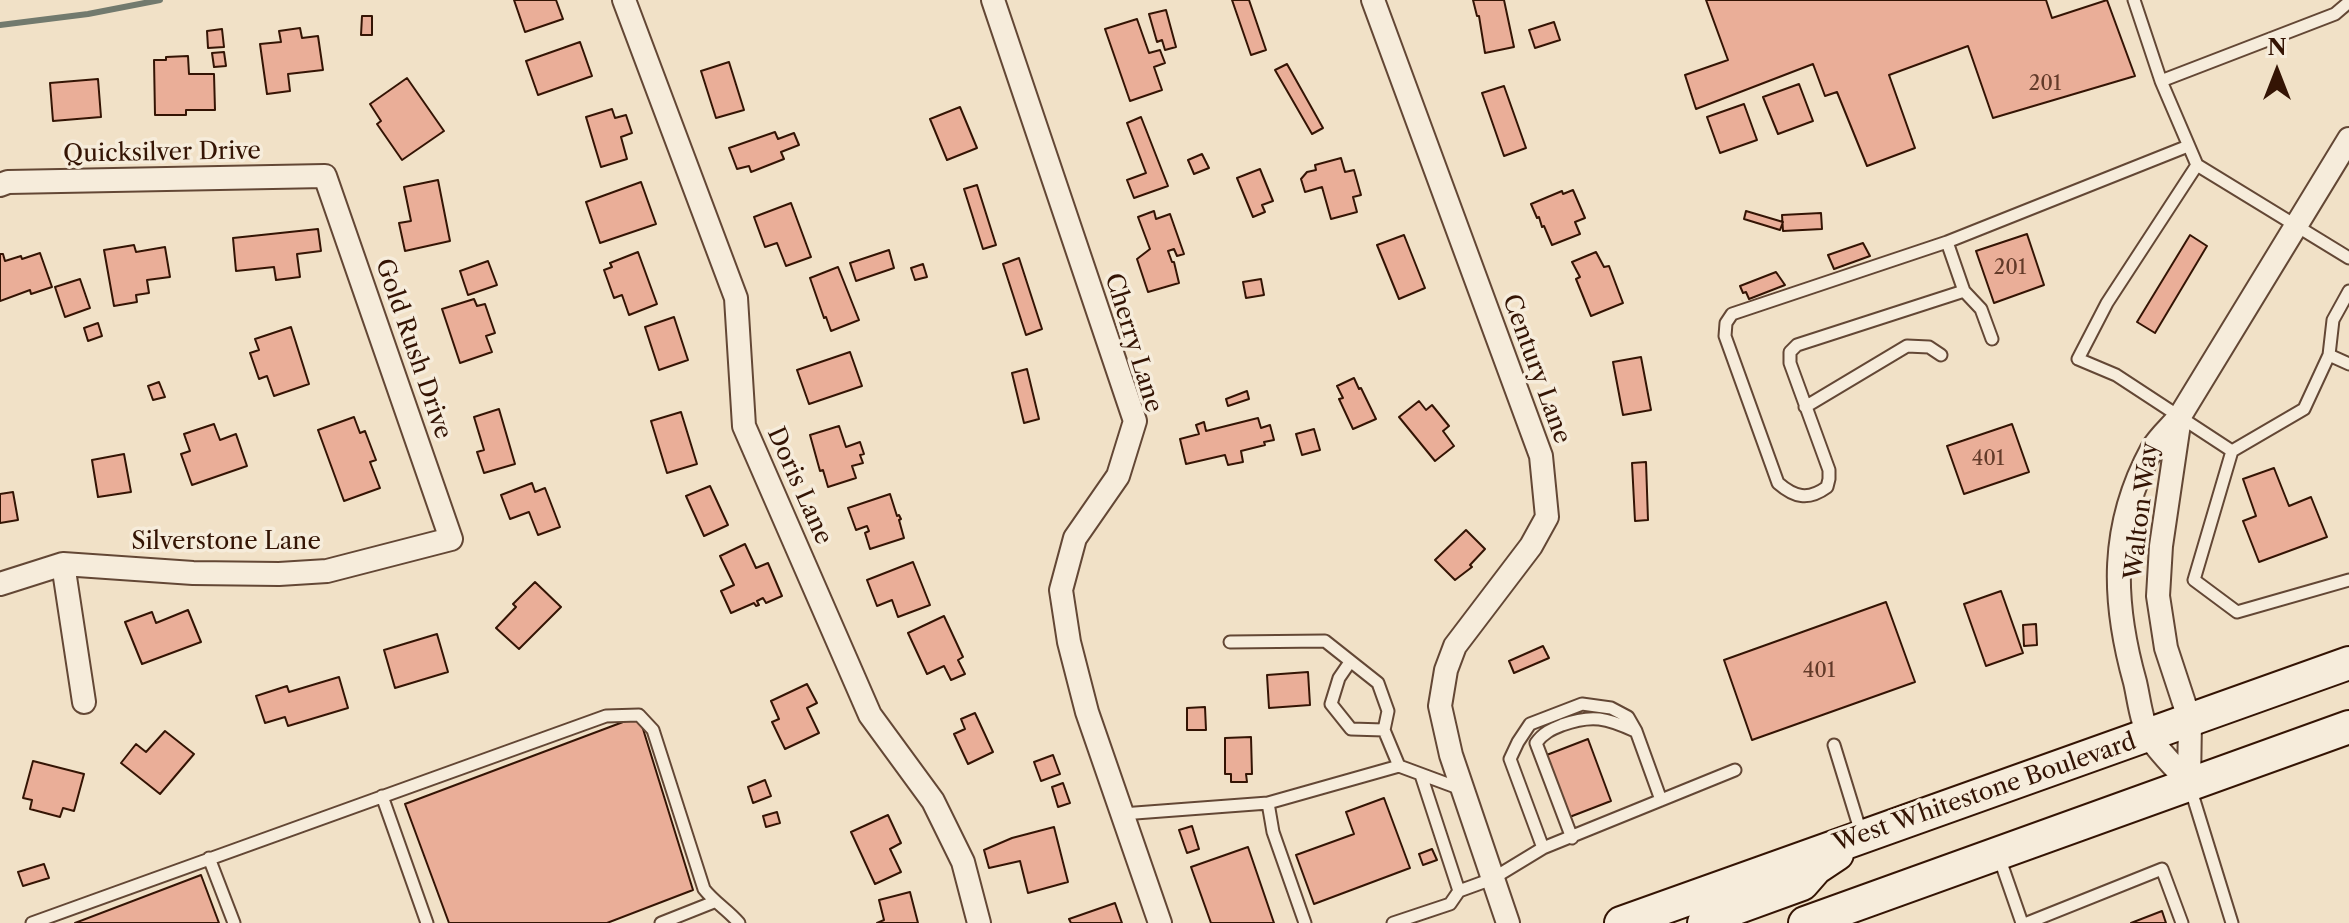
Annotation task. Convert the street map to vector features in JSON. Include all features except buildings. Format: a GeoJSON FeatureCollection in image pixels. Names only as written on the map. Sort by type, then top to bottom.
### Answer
{"type":"FeatureCollection","features":[{"type":"Feature","properties":{"kind":"main road","name":"West Whitestone Boulevard"},"geometry":{"type":"LineString","coordinates":[[1621,923],[2349,663]]}},
{"type":"Feature","properties":{"kind":"main road"},"geometry":{"type":"LineString","coordinates":[[1805,923],[2349,727]]}},
{"type":"Feature","properties":{"kind":"main road"},"geometry":{"type":"LineString","coordinates":[[1704,923],[1802,884],[1816,868],[1862,836]]}},
{"type":"Feature","properties":{"kind":"street","name":"Doris Lane"},"geometry":{"type":"LineString","coordinates":[[624,0],[736,298],[744,426],[870,715],[933,801],[963,862],[979,923]]}},
{"type":"Feature","properties":{"kind":"street","name":"Cherry Lane"},"geometry":{"type":"LineString","coordinates":[[993,0],[1135,421],[1118,476],[1075,538],[1061,590],[1069,642],[1087,712],[1160,923]]}},
{"type":"Feature","properties":{"kind":"street","name":"Century Lane"},"geometry":{"type":"LineString","coordinates":[[1373,0],[1541,456],[1547,517],[1531,546],[1455,646],[1446,670],[1440,706],[1461,789],[1508,923]]}},
{"type":"Feature","properties":{"kind":"street","name":"Walton Way"},"geometry":{"type":"LineString","coordinates":[[2189,783],[2149,736],[2121,624],[2118,585],[2123,527],[2139,478],[2154,447],[2180,416],[2349,139]]}},
{"type":"Feature","properties":{"kind":"street","name":"Quicksilver Drive"},"geometry":{"type":"LineString","coordinates":[[0,185],[8,182],[325,176]]}},
{"type":"Feature","properties":{"kind":"street","name":"Gold Rush Drive"},"geometry":{"type":"LineString","coordinates":[[325,176],[451,539]]}},
{"type":"Feature","properties":{"kind":"street","name":"Walton Way"},"geometry":{"type":"LineString","coordinates":[[2180,416],[2161,546],[2158,596],[2166,648],[2190,721],[2189,783]]}},
{"type":"Feature","properties":{"kind":"street","name":"Silverstone Lane"},"geometry":{"type":"LineString","coordinates":[[0,584],[63,564],[193,573],[327,571],[451,539]]}},
{"type":"Feature","properties":{"kind":"street"},"geometry":{"type":"LineString","coordinates":[[63,564],[84,702]]}},
{"type":"Feature","properties":{"kind":"lane"},"geometry":{"type":"LineString","coordinates":[[2134,0],[2161,81],[2197,165],[2349,258]]}},
{"type":"Feature","properties":{"kind":"lane"},"geometry":{"type":"LineString","coordinates":[[2161,81],[2335,14],[2349,2]]}},
{"type":"Feature","properties":{"kind":"lane"},"geometry":{"type":"LineString","coordinates":[[1964,291],[1797,345],[1790,352],[1790,363],[1829,470],[1829,479],[1827,487],[1810,496],[1789,493],[1778,483],[1725,336],[1726,323],[1732,314],[1947,242],[2188,146]]}},
{"type":"Feature","properties":{"kind":"lane"},"geometry":{"type":"LineString","coordinates":[[2197,165],[2107,303],[2078,359],[2116,375],[2232,451]]}},
{"type":"Feature","properties":{"kind":"lane"},"geometry":{"type":"LineString","coordinates":[[1947,242],[1964,291],[1981,309],[1992,339]]}},
{"type":"Feature","properties":{"kind":"lane"},"geometry":{"type":"LineString","coordinates":[[2349,291],[2333,320],[2329,355],[2304,409],[2232,451],[2194,580],[2237,612],[2349,580]]}},
{"type":"Feature","properties":{"kind":"lane"},"geometry":{"type":"LineString","coordinates":[[1805,407],[1907,346],[1929,347],[1941,355]]}},
{"type":"Feature","properties":{"kind":"lane"},"geometry":{"type":"LineString","coordinates":[[2329,355],[2349,364]]}},
{"type":"Feature","properties":{"kind":"lane"},"geometry":{"type":"LineString","coordinates":[[1230,642],[1325,641],[1378,683],[1388,711],[1384,730],[1399,766]]}},
{"type":"Feature","properties":{"kind":"lane"},"geometry":{"type":"LineString","coordinates":[[1350,662],[1339,678],[1331,704],[1351,729],[1384,730]]}},
{"type":"Feature","properties":{"kind":"lane"},"geometry":{"type":"LineString","coordinates":[[1543,848],[1510,759],[1530,724],[1582,704],[1611,708],[1628,717],[1661,800]]}},
{"type":"Feature","properties":{"kind":"lane"},"geometry":{"type":"LineString","coordinates":[[32,923],[606,716],[639,715],[653,730],[704,889],[739,923]]}},
{"type":"Feature","properties":{"kind":"lane"},"geometry":{"type":"LineString","coordinates":[[1572,838],[1536,743],[1542,735],[1559,727],[1595,717],[1636,731]]}},
{"type":"Feature","properties":{"kind":"lane"},"geometry":{"type":"LineString","coordinates":[[1834,745],[1862,836]]}},
{"type":"Feature","properties":{"kind":"lane"},"geometry":{"type":"LineString","coordinates":[[1122,814],[1268,803],[1399,766],[1461,789]]}},
{"type":"Feature","properties":{"kind":"lane"},"geometry":{"type":"LineString","coordinates":[[1393,923],[1450,904],[1459,891],[1492,879],[1543,848],[1735,770]]}},
{"type":"Feature","properties":{"kind":"lane"},"geometry":{"type":"LineString","coordinates":[[1421,775],[1459,891]]}},
{"type":"Feature","properties":{"kind":"lane"},"geometry":{"type":"LineString","coordinates":[[2189,783],[2232,923]]}},
{"type":"Feature","properties":{"kind":"lane"},"geometry":{"type":"LineString","coordinates":[[382,796],[427,923]]}},
{"type":"Feature","properties":{"kind":"lane"},"geometry":{"type":"LineString","coordinates":[[1268,803],[1273,832],[1305,923]]}},
{"type":"Feature","properties":{"kind":"lane"},"geometry":{"type":"LineString","coordinates":[[1998,854],[2025,923],[2162,869],[2182,923]]}},
{"type":"Feature","properties":{"kind":"lane"},"geometry":{"type":"LineString","coordinates":[[209,858],[234,923]]}},
{"type":"Feature","properties":{"kind":"lane"},"geometry":{"type":"LineString","coordinates":[[661,923],[714,902]]}},
{"type":"Feature","properties":{"kind":"waterway"},"geometry":{"type":"LineString","coordinates":[[0,25],[88,14],[160,0]]}}]}
